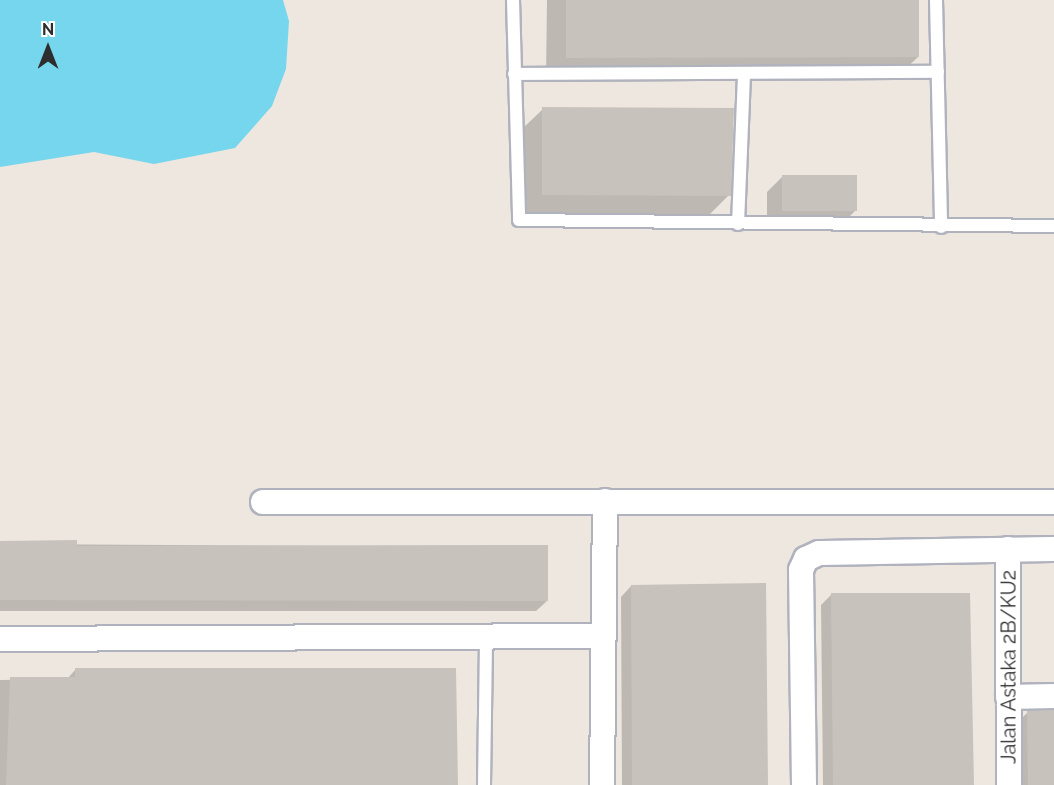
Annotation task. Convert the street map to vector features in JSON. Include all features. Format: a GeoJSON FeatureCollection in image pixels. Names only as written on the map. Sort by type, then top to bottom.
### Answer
{"type":"FeatureCollection","features":[{"type":"Feature","properties":{"kind":"street"},"geometry":{"type":"LineString","coordinates":[[602,785],[605,501]]}},
{"type":"Feature","properties":{"kind":"street"},"geometry":{"type":"LineString","coordinates":[[263,502],[1054,502]]}},
{"type":"Feature","properties":{"kind":"street","name":"Jalan Astaka 2B/KU2"},"geometry":{"type":"LineString","coordinates":[[1008,549],[1009,785]]}},
{"type":"Feature","properties":{"kind":"street"},"geometry":{"type":"LineString","coordinates":[[804,785],[801,570],[806,560],[819,553],[1054,549]]}},
{"type":"Feature","properties":{"kind":"street"},"geometry":{"type":"LineString","coordinates":[[0,639],[486,633],[602,636]]}},
{"type":"Feature","properties":{"kind":"street"},"geometry":{"type":"LineString","coordinates":[[1008,697],[1054,696]]}},
{"type":"Feature","properties":{"kind":"lane"},"geometry":{"type":"LineString","coordinates":[[513,0],[519,220],[941,227],[1054,226]]}},
{"type":"Feature","properties":{"kind":"lane"},"geometry":{"type":"LineString","coordinates":[[936,0],[941,227]]}},
{"type":"Feature","properties":{"kind":"lane"},"geometry":{"type":"LineString","coordinates":[[514,74],[938,72]]}},
{"type":"Feature","properties":{"kind":"lane"},"geometry":{"type":"LineString","coordinates":[[738,224],[744,73]]}},
{"type":"Feature","properties":{"kind":"lane"},"geometry":{"type":"LineString","coordinates":[[484,785],[486,633]]}},
{"type":"Feature","properties":{"kind":"water"},"geometry":{"type":"Polygon","coordinates":[[[0,0],[283,0],[289,21],[286,69],[272,106],[235,148],[154,164],[94,152],[0,167],[0,0]]]}},
{"type":"Feature","properties":{"kind":"building"},"geometry":{"type":"Polygon","coordinates":[[[566,0],[919,0],[919,57],[566,58],[566,0]]]}},
{"type":"Feature","properties":{"kind":"building"},"geometry":{"type":"Polygon","coordinates":[[[542,107],[734,108],[731,196],[542,195],[542,107]]]}},
{"type":"Feature","properties":{"kind":"building"},"geometry":{"type":"Polygon","coordinates":[[[782,175],[857,175],[857,211],[782,211],[782,175]]]}},
{"type":"Feature","properties":{"kind":"building"},"geometry":{"type":"Polygon","coordinates":[[[77,540],[77,546],[548,545],[548,601],[0,600],[0,541],[77,540]]]}},
{"type":"Feature","properties":{"kind":"building"},"geometry":{"type":"Polygon","coordinates":[[[766,583],[768,785],[632,785],[631,585],[766,583]]]}},
{"type":"Feature","properties":{"kind":"building"},"geometry":{"type":"Polygon","coordinates":[[[831,593],[970,593],[974,785],[833,785],[831,593]]]}},
{"type":"Feature","properties":{"kind":"building"},"geometry":{"type":"Polygon","coordinates":[[[75,668],[456,668],[458,785],[6,785],[10,677],[75,677],[75,668]]]}},
{"type":"Feature","properties":{"kind":"building"},"geometry":{"type":"Polygon","coordinates":[[[1054,710],[1054,785],[1028,785],[1027,711],[1054,710]]]}}]}
